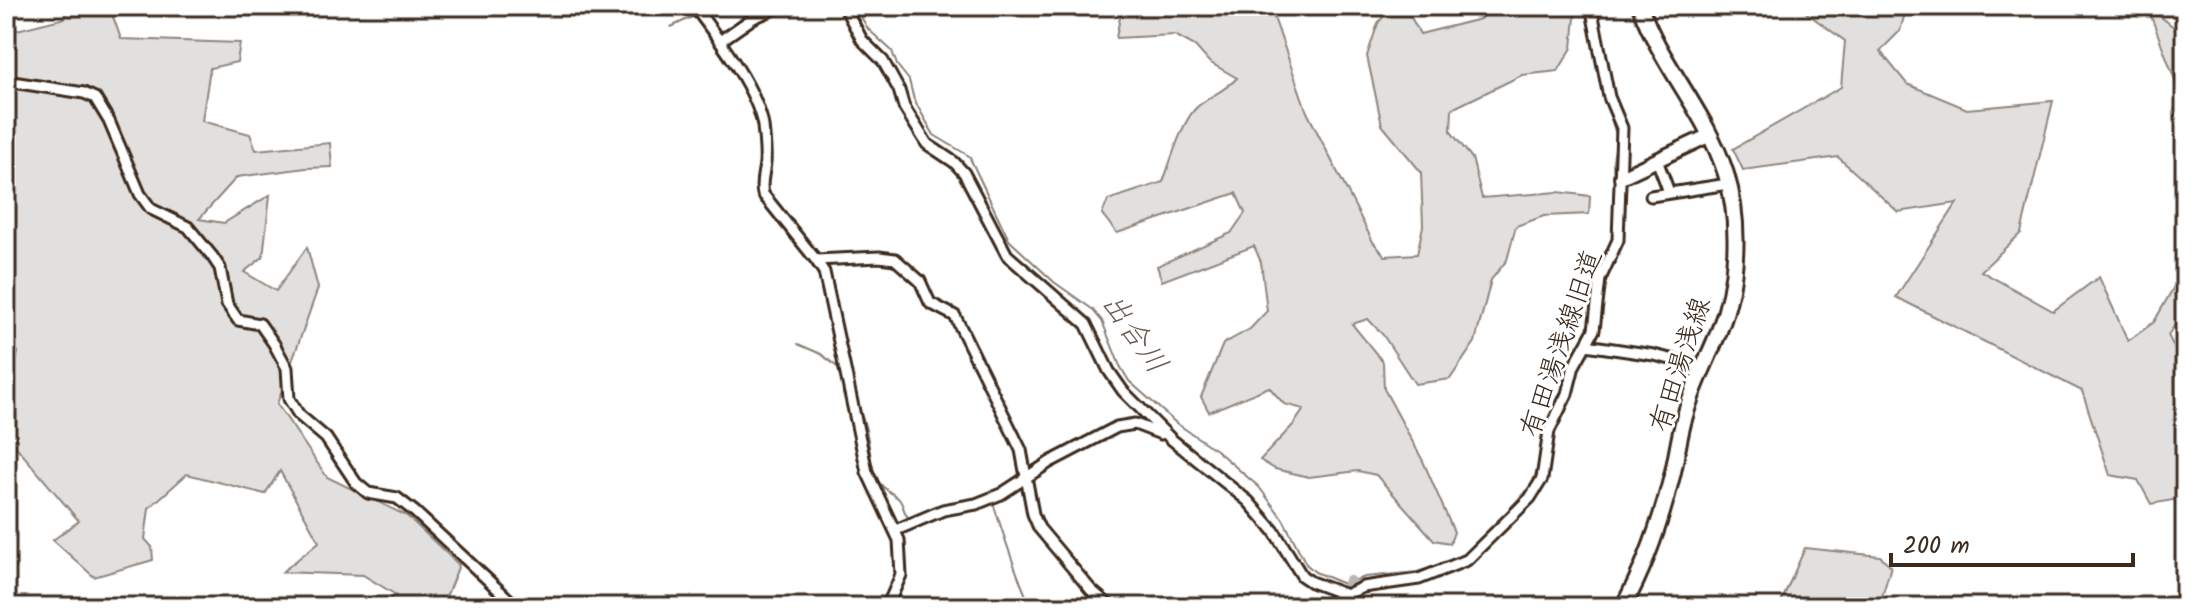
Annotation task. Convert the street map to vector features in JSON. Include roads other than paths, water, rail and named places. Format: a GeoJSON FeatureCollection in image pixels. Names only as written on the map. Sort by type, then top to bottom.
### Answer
{"type":"FeatureCollection","features":[{"type":"Feature","properties":{"kind":"main road","name":"有田湯浅線"},"geometry":{"type":"LineString","coordinates":[[1623,607],[1656,533],[1684,420],[1723,321],[1733,272],[1734,231],[1728,184],[1710,135],[1653,36],[1640,6]]}},
{"type":"Feature","properties":{"kind":"street"},"geometry":{"type":"LineString","coordinates":[[694,6],[743,79],[761,117],[765,159],[761,184],[763,194],[824,272],[867,472],[896,530],[902,570],[887,607]]}},
{"type":"Feature","properties":{"kind":"street"},"geometry":{"type":"LineString","coordinates":[[720,41],[753,18],[781,6]]}},
{"type":"Feature","properties":{"kind":"street"},"geometry":{"type":"LineString","coordinates":[[844,6],[862,40],[883,61],[899,90],[904,107],[927,144],[959,166],[964,173],[1007,255],[1086,324],[1116,384],[1171,439],[1248,501],[1274,531],[1302,576],[1344,594],[1347,607]]}},
{"type":"Feature","properties":{"kind":"street","name":"有田湯浅線旧道"},"geometry":{"type":"LineString","coordinates":[[1319,607],[1371,584],[1435,574],[1467,560],[1539,486],[1544,473],[1547,439],[1567,394],[1574,366],[1596,323],[1600,279],[1618,240],[1622,128],[1609,97],[1591,6]]}},
{"type":"Feature","properties":{"kind":"street"},"geometry":{"type":"LineString","coordinates":[[6,81],[84,93],[95,98],[109,121],[140,194],[151,209],[188,227],[220,268],[227,304],[238,320],[260,324],[274,344],[287,368],[289,399],[299,415],[326,438],[356,483],[368,493],[397,498],[517,607]]}},
{"type":"Feature","properties":{"kind":"street"},"geometry":{"type":"LineString","coordinates":[[1621,177],[1710,135]]}},
{"type":"Feature","properties":{"kind":"street"},"geometry":{"type":"LineString","coordinates":[[1657,160],[1669,192]]}},
{"type":"Feature","properties":{"kind":"street"},"geometry":{"type":"LineString","coordinates":[[1651,196],[1728,184]]}},
{"type":"Feature","properties":{"kind":"street"},"geometry":{"type":"LineString","coordinates":[[816,260],[892,258],[920,281],[930,303],[955,316],[1021,450],[1033,514],[1039,528],[1091,590],[1111,607]]}},
{"type":"Feature","properties":{"kind":"street"},"geometry":{"type":"LineString","coordinates":[[1586,345],[1644,353],[1703,367]]}},
{"type":"Feature","properties":{"kind":"street"},"geometry":{"type":"LineString","coordinates":[[896,530],[943,510],[985,501],[1016,486],[1050,462],[1124,424],[1147,427],[1171,439]]}},
{"type":"Feature","properties":{"kind":"waterway","name":"出合川"},"geometry":{"type":"LineString","coordinates":[[855,6],[868,29],[892,51],[934,135],[969,156],[1009,240],[1054,282],[1092,309],[1102,321],[1129,381],[1176,423],[1216,450],[1259,487],[1283,519],[1306,564],[1315,572],[1344,584],[1365,577],[1417,572],[1449,562]]}},
{"type":"Feature","properties":{"kind":"waterway"},"geometry":{"type":"LineString","coordinates":[[671,27],[692,17],[699,19]]}},
{"type":"Feature","properties":{"kind":"waterway","name":"出合川"},"geometry":{"type":"LineString","coordinates":[[1603,92],[1617,138],[1613,160],[1615,206]]}},
{"type":"Feature","properties":{"kind":"waterway","name":"出合川"},"geometry":{"type":"LineString","coordinates":[[1611,246],[1614,233]]}},
{"type":"Feature","properties":{"kind":"waterway","name":"出合川"},"geometry":{"type":"LineString","coordinates":[[1570,365],[1588,330],[1595,272],[1606,255]]}},
{"type":"Feature","properties":{"kind":"waterway"},"geometry":{"type":"LineString","coordinates":[[798,344],[821,354],[841,370]]}},
{"type":"Feature","properties":{"kind":"waterway"},"geometry":{"type":"LineString","coordinates":[[843,384],[843,395],[847,400]]}},
{"type":"Feature","properties":{"kind":"waterway","name":"出合川"},"geometry":{"type":"LineString","coordinates":[[1486,535],[1532,484],[1542,437],[1564,386]]}},
{"type":"Feature","properties":{"kind":"waterway"},"geometry":{"type":"LineString","coordinates":[[858,409],[866,428],[875,475],[883,487],[899,499],[911,520]]}},
{"type":"Feature","properties":{"kind":"waterway"},"geometry":{"type":"LineString","coordinates":[[993,503],[1031,607]]}},
{"type":"Feature","properties":{"kind":"waterway","name":"出合川"},"geometry":{"type":"LineString","coordinates":[[1455,560],[1470,551]]}},
{"type":"Feature","properties":{"kind":"waterway","name":"出合川"},"geometry":{"type":"LineString","coordinates":[[1350,583],[1354,607]]}},
{"type":"Feature","properties":{"kind":"waterway"},"geometry":{"type":"LineString","coordinates":[[1206,607],[1213,603]]}}]}
